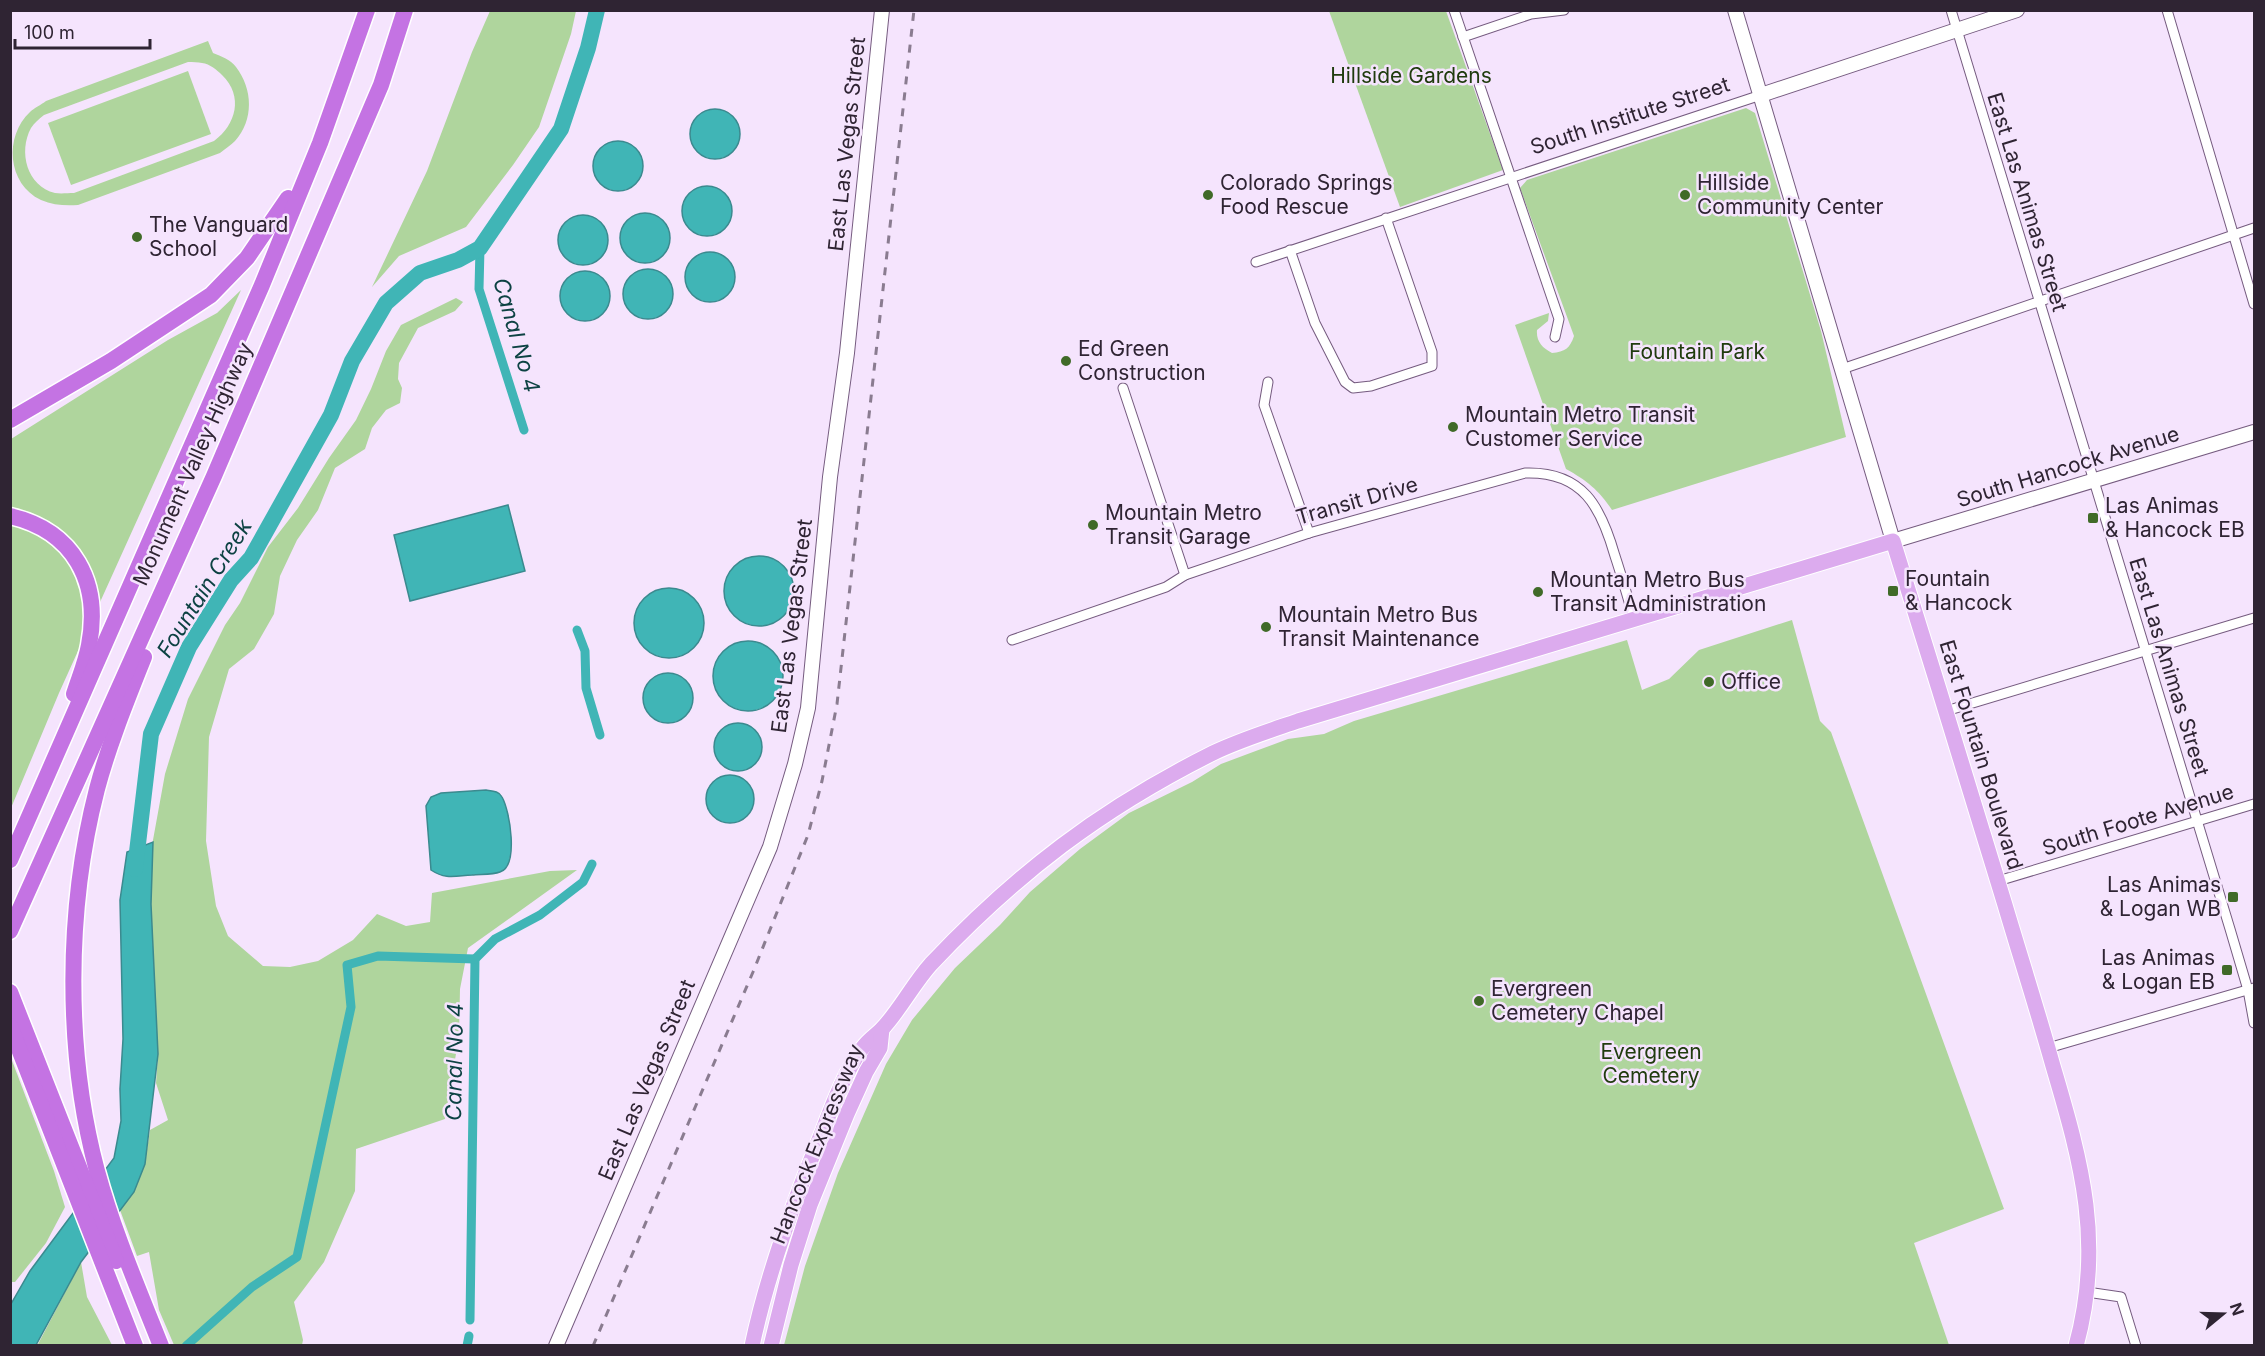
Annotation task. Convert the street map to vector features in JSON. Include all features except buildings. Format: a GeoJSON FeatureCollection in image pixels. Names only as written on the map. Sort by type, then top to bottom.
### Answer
{"type":"FeatureCollection","features":[{"type":"Feature","properties":{"kind":"highway","name":"Monument Valley Highway"},"geometry":{"type":"LineString","coordinates":[[10,860],[257,296],[320,143],[367,10]]}},
{"type":"Feature","properties":{"kind":"highway","name":"Monument Valley Highway"},"geometry":{"type":"LineString","coordinates":[[10,931],[200,507],[381,85],[405,10]]}},
{"type":"Feature","properties":{"kind":"highway"},"geometry":{"type":"LineString","coordinates":[[10,420],[111,361],[211,295],[247,258],[279,215],[320,143]]}},
{"type":"Feature","properties":{"kind":"highway"},"geometry":{"type":"LineString","coordinates":[[161,1346],[120,1241],[97,1171],[82,1099],[75,1017],[75,943],[78,900],[97,790],[117,726],[200,507]]}},
{"type":"Feature","properties":{"kind":"highway"},"geometry":{"type":"LineString","coordinates":[[10,516],[51,532],[63,543],[83,571],[92,603],[89,645],[40,793]]}},
{"type":"Feature","properties":{"kind":"highway"},"geometry":{"type":"LineString","coordinates":[[10,992],[150,1346]]}},
{"type":"Feature","properties":{"kind":"highway"},"geometry":{"type":"LineString","coordinates":[[10,1026],[135,1346]]}},
{"type":"Feature","properties":{"kind":"main road","name":"Hancock Expressway"},"geometry":{"type":"LineString","coordinates":[[752,1346],[794,1200],[832,1108],[864,1045],[882,1029],[931,965],[998,897],[1065,841],[1130,798],[1214,753],[1298,721],[1893,541]]}},
{"type":"Feature","properties":{"kind":"main road","name":"East Fountain Boulevard"},"geometry":{"type":"LineString","coordinates":[[1893,541],[2075,1138],[2085,1191],[2090,1258],[2083,1320],[2076,1346]]}},
{"type":"Feature","properties":{"kind":"main road","name":"Hancock Expressway"},"geometry":{"type":"LineString","coordinates":[[771,1346],[790,1265],[810,1205],[847,1114],[880,1048],[882,1029]]}},
{"type":"Feature","properties":{"kind":"street","name":"East Las Vegas Street"},"geometry":{"type":"LineString","coordinates":[[556,1346],[770,846],[795,764],[808,708],[830,477],[847,353],[882,10]]}},
{"type":"Feature","properties":{"kind":"street"},"geometry":{"type":"LineString","coordinates":[[1454,10],[1559,318],[1555,337]]}},
{"type":"Feature","properties":{"kind":"street"},"geometry":{"type":"LineString","coordinates":[[1463,36],[1531,14],[1564,10]]}},
{"type":"Feature","properties":{"kind":"street","name":"East Fountain Boulevard"},"geometry":{"type":"LineString","coordinates":[[1735,10],[1893,541]]}},
{"type":"Feature","properties":{"kind":"street","name":"East Las Animas Street"},"geometry":{"type":"LineString","coordinates":[[1951,10],[2197,821],[2251,989],[2254,1023]]}},
{"type":"Feature","properties":{"kind":"street","name":"South Institute Street"},"geometry":{"type":"LineString","coordinates":[[1256,262],[2017,10]]}},
{"type":"Feature","properties":{"kind":"street"},"geometry":{"type":"LineString","coordinates":[[2168,10],[2254,304]]}},
{"type":"Feature","properties":{"kind":"street"},"geometry":{"type":"LineString","coordinates":[[1290,250],[1315,323],[1345,382],[1353,388],[1371,386],[1432,366],[1432,352],[1386,218]]}},
{"type":"Feature","properties":{"kind":"street"},"geometry":{"type":"LineString","coordinates":[[1842,369],[2254,228]]}},
{"type":"Feature","properties":{"kind":"street"},"geometry":{"type":"LineString","coordinates":[[1268,382],[1264,405],[1310,533]]}},
{"type":"Feature","properties":{"kind":"street"},"geometry":{"type":"LineString","coordinates":[[1123,388],[1185,575]]}},
{"type":"Feature","properties":{"kind":"street","name":"South Hancock Avenue"},"geometry":{"type":"LineString","coordinates":[[1893,541],[2254,432]]}},
{"type":"Feature","properties":{"kind":"street","name":"Transit Drive"},"geometry":{"type":"LineString","coordinates":[[1012,640],[1166,587],[1185,575],[1310,533],[1509,476],[1540,472],[1554,475],[1581,489],[1601,514],[1634,619]]}},
{"type":"Feature","properties":{"kind":"street"},"geometry":{"type":"LineString","coordinates":[[1946,711],[2254,618]]}},
{"type":"Feature","properties":{"kind":"street","name":"South Foote Avenue"},"geometry":{"type":"LineString","coordinates":[[1998,881],[2254,804]]}},
{"type":"Feature","properties":{"kind":"street"},"geometry":{"type":"LineString","coordinates":[[2048,1048],[2251,989]]}},
{"type":"Feature","properties":{"kind":"street"},"geometry":{"type":"LineString","coordinates":[[2087,1292],[2121,1297],[2136,1346]]}},
{"type":"Feature","properties":{"kind":"green space"},"geometry":{"type":"Polygon","coordinates":[[[490,11],[576,11],[571,34],[539,127],[466,227],[399,256],[372,287],[427,171],[490,11]]]}},
{"type":"Feature","properties":{"kind":"green space","name":"Hillside Gardens"},"geometry":{"type":"Polygon","coordinates":[[[1329,11],[1446,11],[1503,170],[1400,207],[1329,11]]]}},
{"type":"Feature","properties":{"kind":"green space"},"geometry":{"type":"Polygon","coordinates":[[[208,41],[213,53],[231,62],[242,76],[249,104],[246,124],[241,133],[220,153],[78,205],[68,205],[46,202],[30,193],[21,183],[13,159],[13,146],[22,122],[46,101],[208,41]],[[188,62],[44,115],[32,126],[25,147],[25,157],[32,176],[45,189],[55,193],[74,193],[214,141],[228,127],[232,119],[235,101],[233,92],[229,83],[213,68],[199,62],[188,62]]]}},
{"type":"Feature","properties":{"kind":"green space"},"geometry":{"type":"Polygon","coordinates":[[[188,71],[211,134],[71,185],[48,123],[188,71]]]}},
{"type":"Feature","properties":{"kind":"green space","name":"Fountain Park"},"geometry":{"type":"Polygon","coordinates":[[[1746,108],[1755,113],[1821,331],[1846,437],[1612,510],[1592,486],[1566,469],[1515,325],[1549,313],[1548,321],[1537,330],[1537,334],[1540,344],[1552,353],[1566,349],[1574,336],[1520,188],[1527,180],[1746,108]]]}},
{"type":"Feature","properties":{"kind":"green space"},"geometry":{"type":"Polygon","coordinates":[[[241,290],[59,693],[11,808],[11,439],[168,340],[217,313],[241,290]]]}},
{"type":"Feature","properties":{"kind":"green space"},"geometry":{"type":"Polygon","coordinates":[[[456,298],[463,302],[455,311],[418,328],[399,363],[398,379],[402,388],[400,403],[386,410],[372,428],[365,449],[335,468],[318,510],[297,540],[280,576],[274,614],[254,649],[229,669],[209,737],[206,841],[216,906],[228,936],[263,966],[290,967],[318,961],[353,940],[377,914],[406,926],[430,922],[432,893],[550,871],[577,870],[468,948],[460,989],[459,1036],[445,1119],[356,1149],[355,1191],[324,1262],[294,1302],[303,1340],[302,1345],[174,1345],[159,1310],[149,1252],[137,1256],[120,1210],[138,1181],[150,1130],[168,1120],[156,1083],[158,1054],[149,862],[165,774],[188,699],[225,625],[240,603],[268,547],[298,508],[356,420],[386,351],[401,325],[456,298]]]}},
{"type":"Feature","properties":{"kind":"green space","name":"Evergreen Cemetery"},"geometry":{"type":"Polygon","coordinates":[[[1792,620],[1820,721],[1831,732],[2004,1209],[1914,1243],[1949,1345],[784,1345],[805,1266],[838,1173],[886,1064],[912,1020],[955,968],[1000,925],[1030,892],[1080,849],[1129,813],[1192,782],[1221,764],[1288,739],[1324,734],[1354,721],[1627,640],[1642,690],[1669,679],[1699,650],[1792,620]]]}},
{"type":"Feature","properties":{"kind":"green space"},"geometry":{"type":"Polygon","coordinates":[[[11,1058],[54,1171],[65,1207],[46,1243],[15,1282],[11,1282],[11,1058]]]}},
{"type":"Feature","properties":{"kind":"green space"},"geometry":{"type":"Polygon","coordinates":[[[81,1262],[87,1297],[112,1345],[37,1346],[81,1262]]]}},
{"type":"Feature","properties":{"kind":"shaded area"},"geometry":{"type":"Polygon","coordinates":[[[715,109],[724,111],[735,120],[740,134],[738,143],[729,154],[715,159],[706,157],[695,148],[690,134],[692,125],[701,114],[715,109]]]}},
{"type":"Feature","properties":{"kind":"shaded area"},"geometry":{"type":"Polygon","coordinates":[[[618,141],[627,143],[638,152],[643,166],[641,175],[632,186],[618,191],[609,189],[598,180],[593,166],[595,157],[604,146],[618,141]]]}},
{"type":"Feature","properties":{"kind":"shaded area"},"geometry":{"type":"Polygon","coordinates":[[[707,186],[716,188],[727,197],[732,211],[730,220],[721,231],[707,236],[698,234],[687,225],[682,211],[684,202],[693,191],[707,186]]]}},
{"type":"Feature","properties":{"kind":"shaded area"},"geometry":{"type":"Polygon","coordinates":[[[645,213],[654,215],[665,224],[670,238],[668,247],[659,258],[645,263],[636,261],[625,252],[620,238],[622,229],[631,218],[645,213]]]}},
{"type":"Feature","properties":{"kind":"shaded area"},"geometry":{"type":"Polygon","coordinates":[[[583,215],[592,217],[603,226],[608,240],[606,249],[597,260],[583,265],[574,263],[563,254],[558,240],[560,231],[569,220],[583,215]]]}},
{"type":"Feature","properties":{"kind":"shaded area"},"geometry":{"type":"Polygon","coordinates":[[[710,252],[719,254],[730,263],[735,277],[733,286],[724,297],[710,302],[701,300],[690,291],[685,277],[687,268],[696,257],[710,252]]]}},
{"type":"Feature","properties":{"kind":"shaded area"},"geometry":{"type":"Polygon","coordinates":[[[648,269],[657,271],[668,280],[673,294],[671,303],[662,314],[648,319],[639,317],[628,308],[623,294],[625,285],[634,274],[648,269]]]}},
{"type":"Feature","properties":{"kind":"shaded area"},"geometry":{"type":"Polygon","coordinates":[[[585,271],[594,273],[605,282],[610,296],[608,305],[599,316],[585,321],[576,319],[565,310],[560,296],[562,287],[571,276],[585,271]]]}},
{"type":"Feature","properties":{"kind":"shaded area"},"geometry":{"type":"Polygon","coordinates":[[[508,505],[525,571],[410,601],[394,535],[508,505]]]}},
{"type":"Feature","properties":{"kind":"shaded area"},"geometry":{"type":"Polygon","coordinates":[[[759,556],[772,559],[784,566],[791,578],[794,591],[791,604],[784,616],[772,623],[759,626],[746,623],[734,616],[727,604],[724,591],[727,578],[734,566],[746,559],[759,556]]]}},
{"type":"Feature","properties":{"kind":"shaded area"},"geometry":{"type":"Polygon","coordinates":[[[669,588],[682,591],[694,598],[701,610],[704,623],[701,636],[694,648],[682,655],[669,658],[656,655],[644,648],[637,636],[634,623],[637,610],[644,598],[656,591],[669,588]]]}},
{"type":"Feature","properties":{"kind":"shaded area"},"geometry":{"type":"Polygon","coordinates":[[[748,641],[761,644],[773,651],[780,663],[783,676],[780,689],[773,701],[761,708],[748,711],[735,708],[723,701],[716,689],[713,676],[716,663],[723,651],[735,644],[748,641]]]}},
{"type":"Feature","properties":{"kind":"shaded area"},"geometry":{"type":"Polygon","coordinates":[[[663,673],[673,673],[686,680],[693,693],[693,703],[686,716],[673,723],[663,723],[654,719],[647,712],[643,703],[643,693],[647,684],[654,677],[663,673]]]}},
{"type":"Feature","properties":{"kind":"shaded area"},"geometry":{"type":"Polygon","coordinates":[[[733,723],[743,723],[755,730],[762,742],[762,752],[755,764],[743,771],[733,771],[718,760],[714,752],[714,742],[725,727],[733,723]]]}},
{"type":"Feature","properties":{"kind":"shaded area"},"geometry":{"type":"Polygon","coordinates":[[[725,775],[735,775],[747,782],[754,794],[754,804],[747,816],[735,823],[725,823],[710,812],[706,804],[706,794],[717,779],[725,775]]]}},
{"type":"Feature","properties":{"kind":"shaded area"},"geometry":{"type":"Polygon","coordinates":[[[486,790],[501,795],[508,814],[511,849],[506,868],[493,874],[456,876],[441,875],[431,870],[426,806],[431,797],[441,793],[486,790]]]}},
{"type":"Feature","properties":{"kind":"shaded area"},"geometry":{"type":"Polygon","coordinates":[[[153,842],[151,904],[158,1054],[145,1164],[134,1192],[81,1262],[36,1345],[11,1346],[11,1304],[30,1271],[114,1158],[121,1121],[123,1039],[120,900],[127,852],[153,842]]]}},
{"type":"Feature","properties":{"kind":"waterway","name":"Fountain Creek"},"geometry":{"type":"LineString","coordinates":[[135,869],[151,734],[189,647],[231,580],[251,558],[331,415],[352,361],[386,303],[420,273],[458,260],[480,248],[561,129],[588,48],[597,10]]}},
{"type":"Feature","properties":{"kind":"waterway","name":"Canal No 4"},"geometry":{"type":"LineString","coordinates":[[480,248],[479,289],[524,430]]}},
{"type":"Feature","properties":{"kind":"waterway","name":"Canal No 4"},"geometry":{"type":"LineString","coordinates":[[577,630],[585,651],[586,688],[600,735]]}},
{"type":"Feature","properties":{"kind":"waterway","name":"Canal No 4"},"geometry":{"type":"LineString","coordinates":[[470,1320],[475,959],[495,939],[540,915],[583,882],[592,864]]}},
{"type":"Feature","properties":{"kind":"waterway"},"geometry":{"type":"LineString","coordinates":[[186,1346],[252,1287],[297,1257],[351,1007],[347,965],[378,956],[475,959]]}},
{"type":"Feature","properties":{"kind":"waterway","name":"Canal No 4"},"geometry":{"type":"LineString","coordinates":[[467,1346],[469,1336]]}},
{"type":"Feature","properties":{"kind":"railway"},"geometry":{"type":"LineString","coordinates":[[593,1346],[753,972],[808,835],[822,781],[837,704],[914,10]]}},
{"type":"Feature","properties":{"kind":"place","name":"Colorado Springs Food Rescue"},"geometry":{"type":"Point","coordinates":[1208,195]}},
{"type":"Feature","properties":{"kind":"place","name":"Hillside Community Center"},"geometry":{"type":"Point","coordinates":[1685,195]}},
{"type":"Feature","properties":{"kind":"place","name":"The Vanguard School"},"geometry":{"type":"Point","coordinates":[137,237]}},
{"type":"Feature","properties":{"kind":"place","name":"Ed Green Construction"},"geometry":{"type":"Point","coordinates":[1066,361]}},
{"type":"Feature","properties":{"kind":"place","name":"Mountain Metro Transit Customer Service"},"geometry":{"type":"Point","coordinates":[1453,427]}},
{"type":"Feature","properties":{"kind":"place","name":"Las Animas & Hancock EB"},"geometry":{"type":"Point","coordinates":[2093,518]}},
{"type":"Feature","properties":{"kind":"place","name":"Mountain Metro Transit Garage"},"geometry":{"type":"Point","coordinates":[1093,525]}},
{"type":"Feature","properties":{"kind":"place","name":"Fountain & Hancock"},"geometry":{"type":"Point","coordinates":[1893,591]}},
{"type":"Feature","properties":{"kind":"place","name":"Mountan Metro Bus Transit Administration"},"geometry":{"type":"Point","coordinates":[1538,592]}},
{"type":"Feature","properties":{"kind":"place","name":"Mountain Metro Bus Transit Maintenance"},"geometry":{"type":"Point","coordinates":[1266,627]}},
{"type":"Feature","properties":{"kind":"place","name":"Office"},"geometry":{"type":"Point","coordinates":[1709,682]}},
{"type":"Feature","properties":{"kind":"place","name":"Las Animas & Logan WB"},"geometry":{"type":"Point","coordinates":[2233,897]}},
{"type":"Feature","properties":{"kind":"place","name":"Las Animas & Logan EB"},"geometry":{"type":"Point","coordinates":[2227,970]}},
{"type":"Feature","properties":{"kind":"place","name":"Evergreen Cemetery Chapel"},"geometry":{"type":"Point","coordinates":[1479,1001]}}]}
